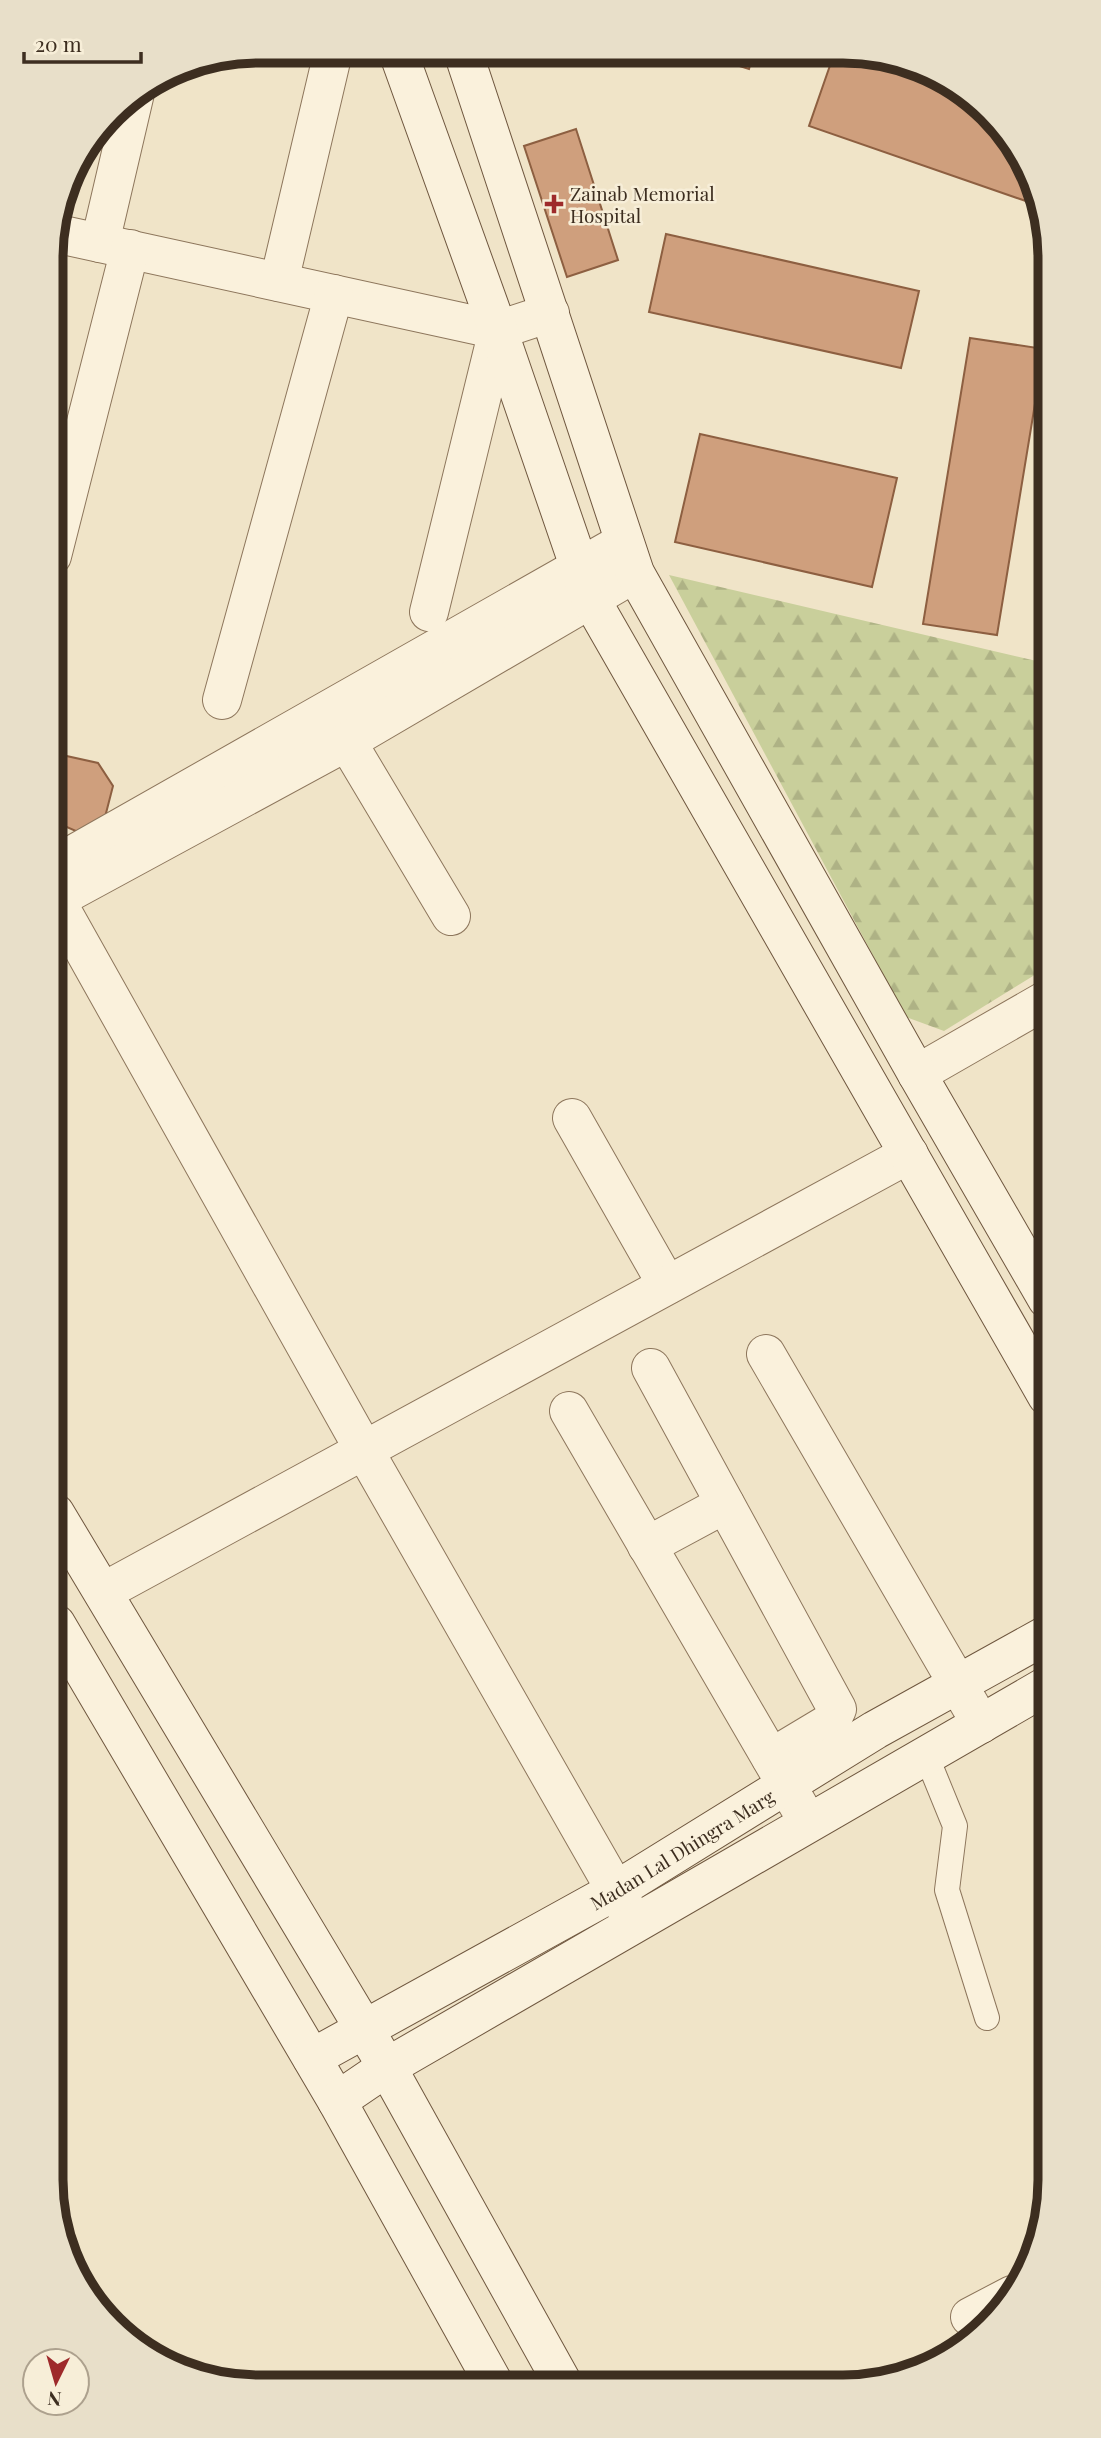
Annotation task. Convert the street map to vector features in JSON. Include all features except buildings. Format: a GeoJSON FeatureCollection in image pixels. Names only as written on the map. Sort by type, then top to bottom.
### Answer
{"type":"FeatureCollection","features":[{"type":"Feature","properties":{"kind":"street"},"geometry":{"type":"LineString","coordinates":[[279,282],[331,63]]}},
{"type":"Feature","properties":{"kind":"street"},"geometry":{"type":"LineString","coordinates":[[402,63],[585,583],[1038,1380]]}},
{"type":"Feature","properties":{"kind":"street"},"geometry":{"type":"LineString","coordinates":[[467,63],[629,557],[917,1074],[1037,1259]]}},
{"type":"Feature","properties":{"kind":"street"},"geometry":{"type":"LineString","coordinates":[[63,502],[115,246],[133,108]]}},
{"type":"Feature","properties":{"kind":"street"},"geometry":{"type":"LineString","coordinates":[[65,235],[498,330],[550,313]]}},
{"type":"Feature","properties":{"kind":"street"},"geometry":{"type":"LineString","coordinates":[[222,700],[334,294]]}},
{"type":"Feature","properties":{"kind":"street"},"geometry":{"type":"LineString","coordinates":[[429,612],[498,330]]}},
{"type":"Feature","properties":{"kind":"street"},"geometry":{"type":"LineString","coordinates":[[63,885],[629,557]]}},
{"type":"Feature","properties":{"kind":"street"},"geometry":{"type":"LineString","coordinates":[[337,726],[451,916]]}},
{"type":"Feature","properties":{"kind":"street"},"geometry":{"type":"LineString","coordinates":[[63,906],[364,1450],[635,1924]]}},
{"type":"Feature","properties":{"kind":"street"},"geometry":{"type":"LineString","coordinates":[[917,1074],[1038,1005]]}},
{"type":"Feature","properties":{"kind":"street"},"geometry":{"type":"LineString","coordinates":[[572,1118],[667,1285]]}},
{"type":"Feature","properties":{"kind":"street"},"geometry":{"type":"LineString","coordinates":[[103,1592],[909,1154]]}},
{"type":"Feature","properties":{"kind":"street"},"geometry":{"type":"LineString","coordinates":[[766,1354],[981,1724]]}},
{"type":"Feature","properties":{"kind":"street"},"geometry":{"type":"LineString","coordinates":[[651,1368],[837,1709],[831,1722],[779,1771]]}},
{"type":"Feature","properties":{"kind":"street"},"geometry":{"type":"LineString","coordinates":[[569,1412],[808,1822]]}},
{"type":"Feature","properties":{"kind":"street"},"geometry":{"type":"LineString","coordinates":[[648,1546],[725,1504]]}},
{"type":"Feature","properties":{"kind":"street"},"geometry":{"type":"LineString","coordinates":[[63,1526],[387,2067],[558,2375]]}},
{"type":"Feature","properties":{"kind":"street"},"geometry":{"type":"LineString","coordinates":[[63,1636],[337,2101],[489,2375]]}},
{"type":"Feature","properties":{"kind":"street","name":"Madan Lal Dhingra Marg"},"geometry":{"type":"LineString","coordinates":[[312,2058],[615,1891],[779,1771],[875,1730],[1038,1640]]}},
{"type":"Feature","properties":{"kind":"street","name":"Madan Lal Dhingra Marg"},"geometry":{"type":"LineString","coordinates":[[337,2101],[387,2067],[1038,1691]]}},
{"type":"Feature","properties":{"kind":"street"},"geometry":{"type":"LineString","coordinates":[[970,2317],[993,2305]]}},
{"type":"Feature","properties":{"kind":"lane"},"geometry":{"type":"LineString","coordinates":[[926,1755],[955,1826],[947,1889],[987,2018]]}},
{"type":"Feature","properties":{"kind":"green space"},"geometry":{"type":"Polygon","coordinates":[[[669,575],[1038,661],[1038,973],[944,1031],[906,1017],[669,575]]]}},
{"type":"Feature","properties":{"kind":"place","name":"Zainab Memorial Hospital"},"geometry":{"type":"Point","coordinates":[554,204]}}]}
